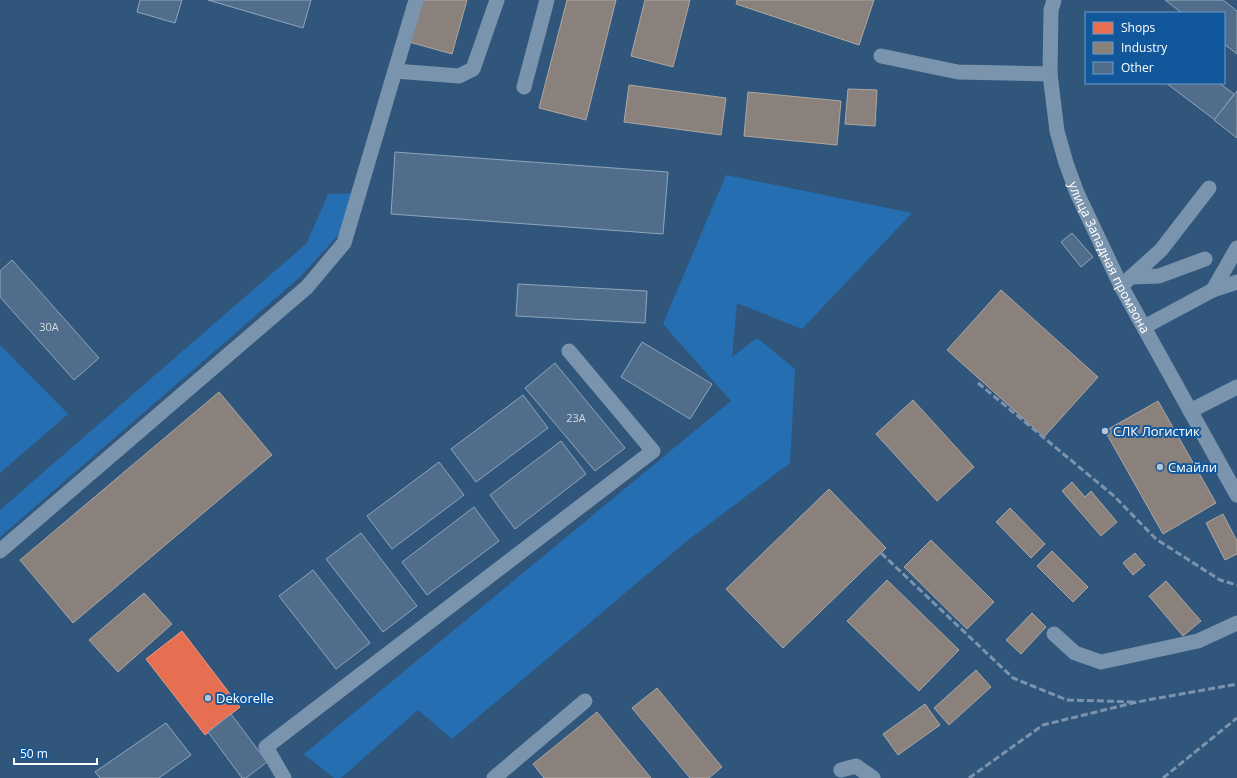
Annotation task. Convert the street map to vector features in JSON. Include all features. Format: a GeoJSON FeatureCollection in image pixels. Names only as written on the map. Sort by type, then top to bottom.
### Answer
{"type":"FeatureCollection","features":[{"type":"Feature","properties":{"kind":"street"},"geometry":{"type":"LineString","coordinates":[[0,551],[307,287],[344,243],[416,0]]}},
{"type":"Feature","properties":{"kind":"street"},"geometry":{"type":"LineString","coordinates":[[395,71],[459,76],[473,69],[497,0]]}},
{"type":"Feature","properties":{"kind":"street"},"geometry":{"type":"LineString","coordinates":[[524,87],[547,0]]}},
{"type":"Feature","properties":{"kind":"street","name":"улица Западная промзона"},"geometry":{"type":"LineString","coordinates":[[1054,0],[1051,10],[1050,74],[1057,131],[1066,163],[1077,193],[1126,282],[1144,327],[1237,495]]}},
{"type":"Feature","properties":{"kind":"street"},"geometry":{"type":"LineString","coordinates":[[881,56],[958,72],[1050,74]]}},
{"type":"Feature","properties":{"kind":"street"},"geometry":{"type":"LineString","coordinates":[[1126,282],[1161,250],[1209,188]]}},
{"type":"Feature","properties":{"kind":"street"},"geometry":{"type":"LineString","coordinates":[[1213,290],[1237,248]]}},
{"type":"Feature","properties":{"kind":"street"},"geometry":{"type":"LineString","coordinates":[[1126,282],[1159,276],[1205,259]]}},
{"type":"Feature","properties":{"kind":"street"},"geometry":{"type":"LineString","coordinates":[[1144,327],[1213,290],[1237,282]]}},
{"type":"Feature","properties":{"kind":"street"},"geometry":{"type":"LineString","coordinates":[[284,778],[266,747],[653,451],[569,351]]}},
{"type":"Feature","properties":{"kind":"street"},"geometry":{"type":"LineString","coordinates":[[1190,411],[1237,387]]}},
{"type":"Feature","properties":{"kind":"street"},"geometry":{"type":"LineString","coordinates":[[1054,634],[1075,653],[1101,662],[1198,641],[1237,623]]}},
{"type":"Feature","properties":{"kind":"street"},"geometry":{"type":"LineString","coordinates":[[494,778],[585,701]]}},
{"type":"Feature","properties":{"kind":"street"},"geometry":{"type":"LineString","coordinates":[[841,770],[856,766],[873,778]]}},
{"type":"Feature","properties":{"kind":"shaded area"},"geometry":{"type":"Polygon","coordinates":[[[726,175],[912,213],[802,329],[737,303],[732,357],[757,338],[795,369],[790,463],[688,540],[452,739],[418,710],[341,778],[334,778],[304,754],[731,401],[663,324],[726,175]]]}},
{"type":"Feature","properties":{"kind":"shaded area"},"geometry":{"type":"Polygon","coordinates":[[[354,193],[340,233],[300,277],[0,537],[0,510],[307,243],[328,194],[354,193]]]}},
{"type":"Feature","properties":{"kind":"shaded area"},"geometry":{"type":"Polygon","coordinates":[[[0,345],[68,414],[0,473],[0,345]]]}},
{"type":"Feature","properties":{"kind":"building: Shops"},"geometry":{"type":"Polygon","coordinates":[[[182,631],[240,707],[205,735],[146,659],[182,631]]]}},
{"type":"Feature","properties":{"kind":"building: Industry"},"geometry":{"type":"Polygon","coordinates":[[[421,0],[467,0],[452,54],[409,42],[421,0]]]}},
{"type":"Feature","properties":{"kind":"building: Industry"},"geometry":{"type":"Polygon","coordinates":[[[567,0],[616,0],[586,120],[539,108],[567,0]]]}},
{"type":"Feature","properties":{"kind":"building: Industry"},"geometry":{"type":"Polygon","coordinates":[[[645,0],[690,0],[673,67],[631,56],[645,0]]]}},
{"type":"Feature","properties":{"kind":"building: Industry"},"geometry":{"type":"Polygon","coordinates":[[[737,0],[874,0],[859,45],[736,4],[737,0]]]}},
{"type":"Feature","properties":{"kind":"building: Industry"},"geometry":{"type":"Polygon","coordinates":[[[629,85],[726,98],[721,135],[624,122],[629,85]]]}},
{"type":"Feature","properties":{"kind":"building: Industry"},"geometry":{"type":"Polygon","coordinates":[[[848,89],[877,90],[875,126],[845,124],[848,89]]]}},
{"type":"Feature","properties":{"kind":"building: Industry"},"geometry":{"type":"Polygon","coordinates":[[[748,92],[841,101],[837,145],[744,136],[748,92]]]}},
{"type":"Feature","properties":{"kind":"building: Industry"},"geometry":{"type":"Polygon","coordinates":[[[1001,290],[1098,377],[1044,437],[947,350],[1001,290]]]}},
{"type":"Feature","properties":{"kind":"building: Industry"},"geometry":{"type":"Polygon","coordinates":[[[219,392],[272,455],[73,623],[20,560],[219,392]]]}},
{"type":"Feature","properties":{"kind":"building: Industry"},"geometry":{"type":"Polygon","coordinates":[[[913,400],[974,467],[937,501],[876,434],[913,400]]]}},
{"type":"Feature","properties":{"kind":"building: Industry","name":"Смайли"},"geometry":{"type":"Polygon","coordinates":[[[1158,401],[1216,503],[1163,534],[1105,431],[1158,401]]]}},
{"type":"Feature","properties":{"kind":"building: Industry"},"geometry":{"type":"Polygon","coordinates":[[[1072,482],[1085,497],[1091,491],[1117,522],[1101,536],[1062,491],[1072,482]]]}},
{"type":"Feature","properties":{"kind":"building: Industry"},"geometry":{"type":"Polygon","coordinates":[[[829,489],[886,548],[783,648],[726,589],[829,489]]]}},
{"type":"Feature","properties":{"kind":"building: Industry"},"geometry":{"type":"Polygon","coordinates":[[[1010,508],[1045,544],[1031,558],[996,522],[1010,508]]]}},
{"type":"Feature","properties":{"kind":"building: Industry"},"geometry":{"type":"Polygon","coordinates":[[[1223,514],[1237,541],[1237,554],[1225,560],[1206,523],[1223,514]]]}},
{"type":"Feature","properties":{"kind":"building: Industry"},"geometry":{"type":"Polygon","coordinates":[[[931,540],[994,602],[967,629],[904,567],[931,540]]]}},
{"type":"Feature","properties":{"kind":"building: Industry"},"geometry":{"type":"Polygon","coordinates":[[[1052,551],[1088,587],[1073,602],[1037,566],[1052,551]]]}},
{"type":"Feature","properties":{"kind":"building: Industry"},"geometry":{"type":"Polygon","coordinates":[[[1135,553],[1145,565],[1133,575],[1123,563],[1135,553]]]}},
{"type":"Feature","properties":{"kind":"building: Industry"},"geometry":{"type":"Polygon","coordinates":[[[887,580],[959,650],[919,691],[847,621],[887,580]]]}},
{"type":"Feature","properties":{"kind":"building: Industry"},"geometry":{"type":"Polygon","coordinates":[[[1166,581],[1201,621],[1183,636],[1149,596],[1166,581]]]}},
{"type":"Feature","properties":{"kind":"building: Industry"},"geometry":{"type":"Polygon","coordinates":[[[144,593],[172,624],[118,672],[89,640],[144,593]]]}},
{"type":"Feature","properties":{"kind":"building: Industry"},"geometry":{"type":"Polygon","coordinates":[[[1032,613],[1046,627],[1021,654],[1006,640],[1032,613]]]}},
{"type":"Feature","properties":{"kind":"building: Industry"},"geometry":{"type":"Polygon","coordinates":[[[976,670],[991,687],[949,725],[934,708],[976,670]]]}},
{"type":"Feature","properties":{"kind":"building: Industry"},"geometry":{"type":"Polygon","coordinates":[[[657,688],[722,767],[709,778],[690,778],[632,708],[657,688]]]}},
{"type":"Feature","properties":{"kind":"building: Industry"},"geometry":{"type":"Polygon","coordinates":[[[925,704],[940,725],[898,755],[883,734],[925,704]]]}},
{"type":"Feature","properties":{"kind":"building: Industry"},"geometry":{"type":"Polygon","coordinates":[[[597,712],[651,778],[544,778],[533,764],[597,712]]]}},
{"type":"Feature","properties":{"kind":"building: Other"},"geometry":{"type":"Polygon","coordinates":[[[140,0],[182,0],[175,23],[137,12],[140,0]]]}},
{"type":"Feature","properties":{"kind":"building: Other"},"geometry":{"type":"Polygon","coordinates":[[[208,0],[311,0],[303,28],[208,0]]]}},
{"type":"Feature","properties":{"kind":"building: Other"},"geometry":{"type":"Polygon","coordinates":[[[1165,0],[1223,0],[1237,11],[1237,54],[1225,45],[1225,12],[1181,12],[1165,0]]]}},
{"type":"Feature","properties":{"kind":"building: Other"},"geometry":{"type":"Polygon","coordinates":[[[1167,84],[1220,84],[1234,94],[1215,120],[1167,84]]]}},
{"type":"Feature","properties":{"kind":"building: Other"},"geometry":{"type":"Polygon","coordinates":[[[1237,91],[1237,138],[1214,120],[1237,91]]]}},
{"type":"Feature","properties":{"kind":"building: Other"},"geometry":{"type":"Polygon","coordinates":[[[395,152],[668,172],[663,234],[391,214],[395,152]]]}},
{"type":"Feature","properties":{"kind":"building: Other"},"geometry":{"type":"Polygon","coordinates":[[[1072,233],[1093,257],[1081,267],[1061,242],[1072,233]]]}},
{"type":"Feature","properties":{"kind":"building: Other"},"geometry":{"type":"Polygon","coordinates":[[[12,260],[99,358],[74,380],[0,297],[0,271],[12,260]]]}},
{"type":"Feature","properties":{"kind":"building: Other"},"geometry":{"type":"Polygon","coordinates":[[[518,284],[647,291],[645,323],[516,316],[518,284]]]}},
{"type":"Feature","properties":{"kind":"building: Other"},"geometry":{"type":"Polygon","coordinates":[[[642,342],[712,384],[690,419],[621,377],[642,342]]]}},
{"type":"Feature","properties":{"kind":"building: Other"},"geometry":{"type":"Polygon","coordinates":[[[555,363],[625,448],[595,471],[525,388],[555,363]]]}},
{"type":"Feature","properties":{"kind":"building: Other"},"geometry":{"type":"Polygon","coordinates":[[[523,395],[548,428],[476,482],[451,449],[523,395]]]}},
{"type":"Feature","properties":{"kind":"building: Other"},"geometry":{"type":"Polygon","coordinates":[[[561,441],[586,474],[515,529],[490,495],[561,441]]]}},
{"type":"Feature","properties":{"kind":"building: Other"},"geometry":{"type":"Polygon","coordinates":[[[439,462],[464,495],[392,549],[367,516],[439,462]]]}},
{"type":"Feature","properties":{"kind":"building: Other"},"geometry":{"type":"Polygon","coordinates":[[[474,507],[499,541],[427,595],[402,562],[474,507]]]}},
{"type":"Feature","properties":{"kind":"building: Other"},"geometry":{"type":"Polygon","coordinates":[[[361,533],[417,606],[383,632],[326,559],[361,533]]]}},
{"type":"Feature","properties":{"kind":"building: Other"},"geometry":{"type":"Polygon","coordinates":[[[313,570],[370,643],[336,669],[279,596],[313,570]]]}},
{"type":"Feature","properties":{"kind":"building: Other"},"geometry":{"type":"Polygon","coordinates":[[[231,714],[267,762],[246,778],[242,778],[208,732],[231,714]]]}},
{"type":"Feature","properties":{"kind":"building: Other"},"geometry":{"type":"Polygon","coordinates":[[[166,723],[191,755],[159,778],[100,778],[95,772],[166,723]]]}},
{"type":"Feature","properties":{"kind":"railway"},"geometry":{"type":"LineString","coordinates":[[978,383],[1114,496],[1156,539],[1220,580],[1237,585]]}},
{"type":"Feature","properties":{"kind":"railway"},"geometry":{"type":"LineString","coordinates":[[881,553],[1013,678],[1067,700],[1137,702]]}},
{"type":"Feature","properties":{"kind":"railway"},"geometry":{"type":"LineString","coordinates":[[969,778],[1043,725],[1137,702],[1237,684]]}},
{"type":"Feature","properties":{"kind":"railway"},"geometry":{"type":"LineString","coordinates":[[1163,778],[1237,718]]}},
{"type":"Feature","properties":{"kind":"place","name":"СЛК Логистик"},"geometry":{"type":"Point","coordinates":[1105,431]}},
{"type":"Feature","properties":{"kind":"place","name":"Смайли"},"geometry":{"type":"Point","coordinates":[1160,467]}},
{"type":"Feature","properties":{"kind":"place","name":"Dekorelle"},"geometry":{"type":"Point","coordinates":[208,698]}}]}
